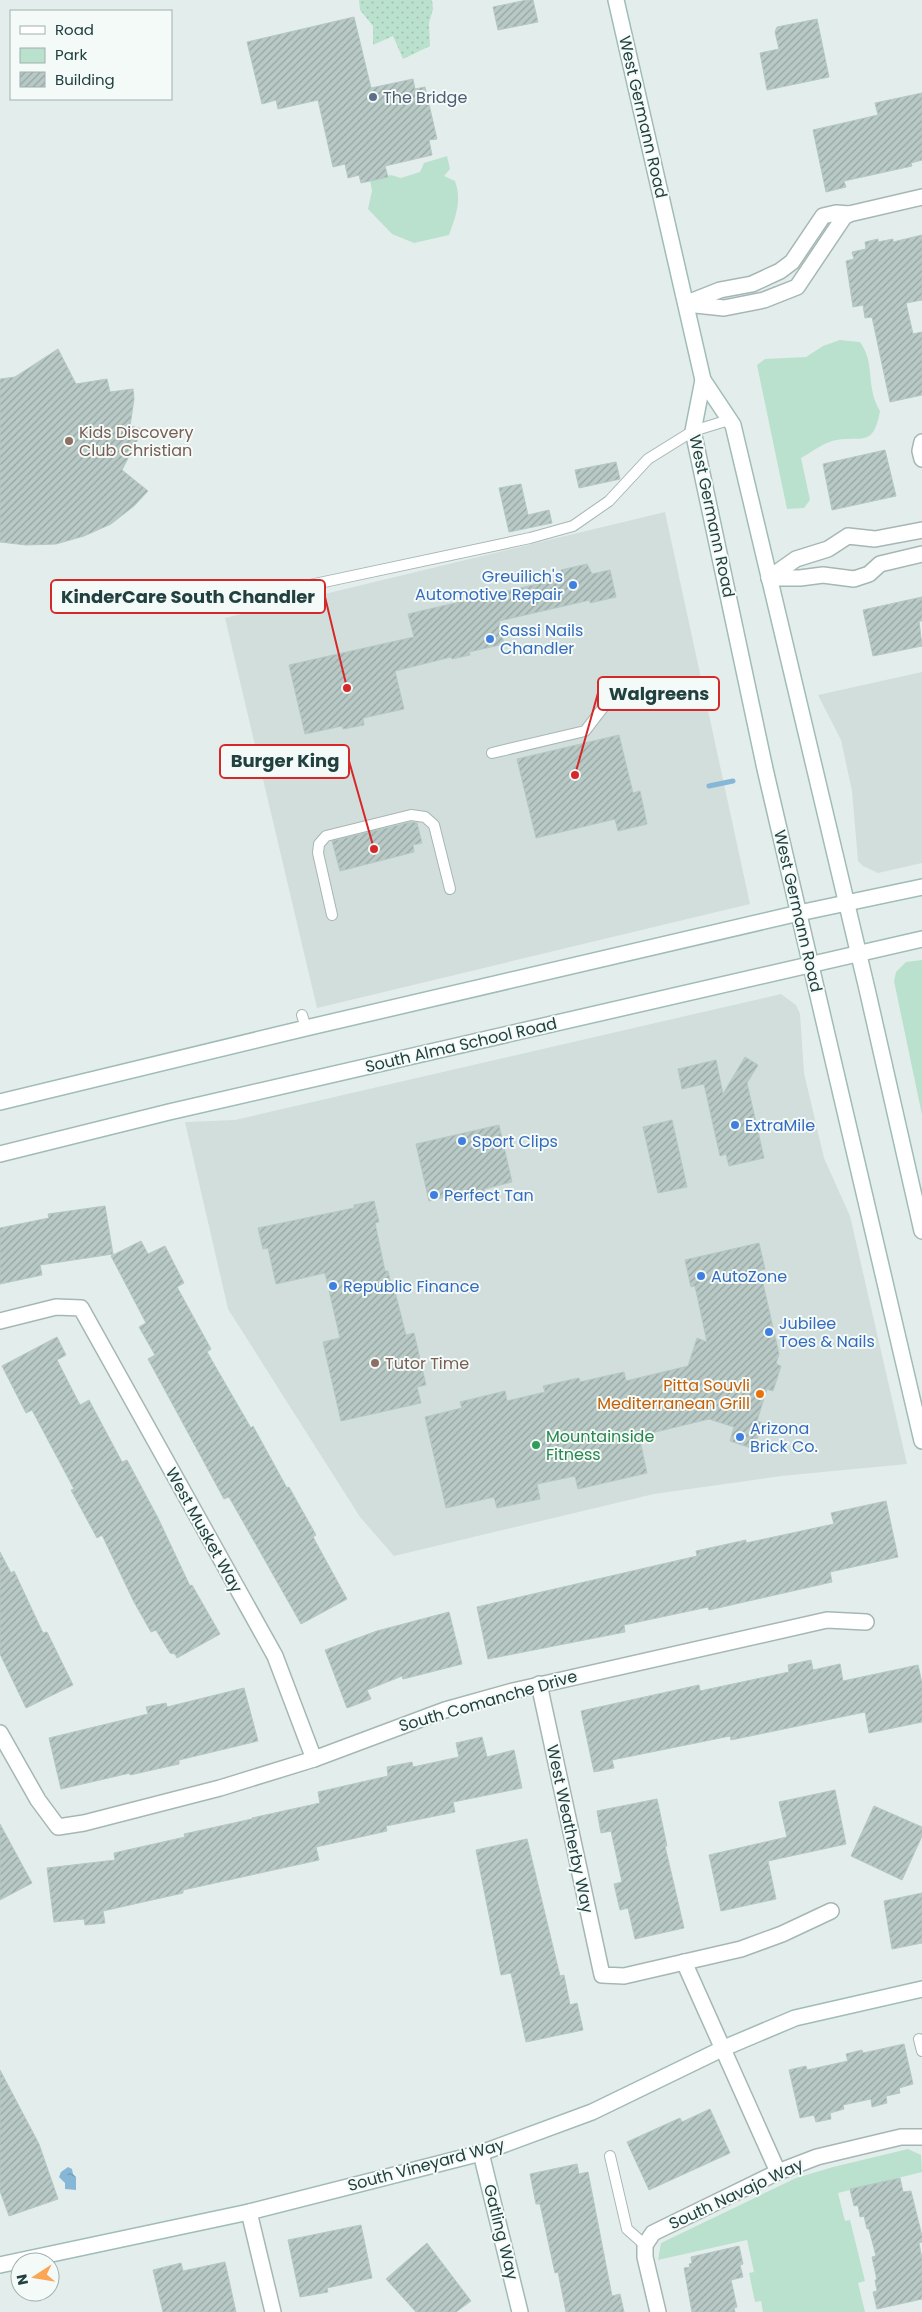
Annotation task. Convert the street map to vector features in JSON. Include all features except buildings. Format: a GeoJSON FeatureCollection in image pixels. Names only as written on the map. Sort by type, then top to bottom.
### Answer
{"type":"FeatureCollection","features":[{"type":"Feature","properties":{"kind":"street","name":"West Germann Road"},"geometry":{"type":"LineString","coordinates":[[616,0],[703,380],[733,425],[847,903],[922,1231]]}},
{"type":"Feature","properties":{"kind":"street"},"geometry":{"type":"LineString","coordinates":[[686,304],[720,290],[752,284],[774,275],[792,262],[823,216],[829,214],[846,215],[922,197]]}},
{"type":"Feature","properties":{"kind":"street"},"geometry":{"type":"LineString","coordinates":[[686,304],[724,308],[784,294],[797,287],[846,215]]}},
{"type":"Feature","properties":{"kind":"street"},"geometry":{"type":"LineString","coordinates":[[774,275],[783,287],[784,294]]}},
{"type":"Feature","properties":{"kind":"street","name":"West Germann Road"},"geometry":{"type":"LineString","coordinates":[[703,380],[693,431],[798,913],[921,1432]]}},
{"type":"Feature","properties":{"kind":"street"},"geometry":{"type":"LineString","coordinates":[[922,442],[920,451],[922,459]]}},
{"type":"Feature","properties":{"kind":"street"},"geometry":{"type":"LineString","coordinates":[[769,578],[796,559],[828,549],[848,536],[875,539],[922,530]]}},
{"type":"Feature","properties":{"kind":"street"},"geometry":{"type":"LineString","coordinates":[[875,539],[880,564]]}},
{"type":"Feature","properties":{"kind":"street"},"geometry":{"type":"LineString","coordinates":[[769,578],[800,578],[823,575],[854,579],[869,574],[880,564],[922,554]]}},
{"type":"Feature","properties":{"kind":"street"},"geometry":{"type":"LineString","coordinates":[[0,1102],[304,1021],[922,887]]}},
{"type":"Feature","properties":{"kind":"street","name":"South Alma School Road"},"geometry":{"type":"LineString","coordinates":[[0,1154],[169,1112],[922,939]]}},
{"type":"Feature","properties":{"kind":"street","name":"West Musket Way"},"geometry":{"type":"LineString","coordinates":[[0,1321],[56,1307],[81,1308],[275,1656],[314,1759]]}},
{"type":"Feature","properties":{"kind":"street","name":"South Comanche Drive"},"geometry":{"type":"LineString","coordinates":[[0,1733],[38,1800],[58,1827],[220,1788],[314,1759],[445,1710],[539,1684],[827,1620],[866,1622]]}},
{"type":"Feature","properties":{"kind":"street","name":"West Weatherby Way"},"geometry":{"type":"LineString","coordinates":[[539,1684],[602,1975],[624,1976],[684,1962]]}},
{"type":"Feature","properties":{"kind":"street"},"geometry":{"type":"LineString","coordinates":[[778,2172],[684,1962],[741,1949],[782,1934],[831,1911]]}},
{"type":"Feature","properties":{"kind":"street","name":"South Vineyard Way"},"geometry":{"type":"LineString","coordinates":[[0,2265],[249,2212],[482,2153],[592,2112],[724,2048],[795,2018],[922,1989]]}},
{"type":"Feature","properties":{"kind":"street","name":"South Navajo Way"},"geometry":{"type":"LineString","coordinates":[[645,2245],[653,2233],[778,2172],[817,2158],[882,2141],[901,2137],[922,2137]]}},
{"type":"Feature","properties":{"kind":"street","name":"Gatling Way"},"geometry":{"type":"LineString","coordinates":[[482,2153],[520,2312]]}},
{"type":"Feature","properties":{"kind":"street"},"geometry":{"type":"LineString","coordinates":[[249,2212],[273,2312]]}},
{"type":"Feature","properties":{"kind":"street"},"geometry":{"type":"LineString","coordinates":[[645,2245],[645,2257],[658,2312]]}},
{"type":"Feature","properties":{"kind":"lane"},"geometry":{"type":"LineString","coordinates":[[277,592],[530,538],[573,526],[609,500],[648,459],[693,431],[729,420]]}},
{"type":"Feature","properties":{"kind":"lane"},"geometry":{"type":"LineString","coordinates":[[492,753],[585,731],[605,705]]}},
{"type":"Feature","properties":{"kind":"lane"},"geometry":{"type":"LineString","coordinates":[[332,915],[318,853],[319,844],[326,836],[412,815],[425,817],[434,825],[450,889]]}},
{"type":"Feature","properties":{"kind":"lane"},"geometry":{"type":"LineString","coordinates":[[919,2039],[922,2051]]}},
{"type":"Feature","properties":{"kind":"lane"},"geometry":{"type":"LineString","coordinates":[[610,2156],[628,2229],[645,2245]]}},
{"type":"Feature","properties":{"kind":"shaded area"},"geometry":{"type":"Polygon","coordinates":[[[665,512],[750,904],[317,1008],[225,618],[665,512]]]}},
{"type":"Feature","properties":{"kind":"shaded area"},"geometry":{"type":"Polygon","coordinates":[[[922,672],[922,863],[878,873],[863,866],[858,861],[852,791],[841,740],[818,695],[922,672]]]}},
{"type":"Feature","properties":{"kind":"shaded area"},"geometry":{"type":"Polygon","coordinates":[[[781,994],[796,1005],[800,1014],[804,1073],[824,1158],[850,1216],[907,1464],[781,1476],[654,1494],[394,1556],[360,1517],[228,1309],[185,1122],[235,1120],[781,994]]]}},
{"type":"Feature","properties":{"kind":"green space"},"geometry":{"type":"Polygon","coordinates":[[[359,0],[432,0],[433,9],[429,23],[430,46],[403,59],[393,36],[373,45],[373,26],[360,10],[359,0]]]}},
{"type":"Feature","properties":{"kind":"green space"},"geometry":{"type":"Polygon","coordinates":[[[447,156],[450,169],[444,176],[455,181],[458,195],[456,215],[449,235],[414,243],[392,234],[368,209],[372,191],[370,180],[391,175],[401,178],[420,172],[424,163],[447,156]]]}},
{"type":"Feature","properties":{"kind":"green space"},"geometry":{"type":"Polygon","coordinates":[[[840,340],[860,342],[865,350],[875,402],[880,411],[877,423],[874,431],[869,436],[832,441],[801,458],[810,500],[804,508],[787,509],[757,365],[765,359],[806,357],[823,346],[840,340]]]}},
{"type":"Feature","properties":{"kind":"green space"},"geometry":{"type":"Polygon","coordinates":[[[922,960],[922,1115],[894,981],[896,972],[906,962],[922,960]]]}},
{"type":"Feature","properties":{"kind":"green space"},"geometry":{"type":"Polygon","coordinates":[[[908,2149],[921,2155],[922,2172],[838,2193],[845,2221],[850,2220],[865,2281],[858,2283],[865,2312],[763,2312],[761,2301],[755,2302],[749,2273],[754,2272],[747,2240],[658,2260],[661,2243],[796,2178],[908,2149]]]}},
{"type":"Feature","properties":{"kind":"water"},"geometry":{"type":"Polygon","coordinates":[[[68,2167],[72,2169],[76,2177],[76,2190],[65,2189],[65,2183],[59,2177],[61,2172],[68,2167]]]}},
{"type":"Feature","properties":{"kind":"waterway"},"geometry":{"type":"LineString","coordinates":[[709,786],[733,781]]}},
{"type":"Feature","properties":{"kind":"place","name":"The Bridge"},"geometry":{"type":"Point","coordinates":[373,97]}},
{"type":"Feature","properties":{"kind":"place","name":"Kids Discovery Club Christian"},"geometry":{"type":"Point","coordinates":[69,441]}},
{"type":"Feature","properties":{"kind":"place","name":"Greuilich's Automotive Repair"},"geometry":{"type":"Point","coordinates":[573,585]}},
{"type":"Feature","properties":{"kind":"place","name":"Sassi Nails Chandler"},"geometry":{"type":"Point","coordinates":[490,639]}},
{"type":"Feature","properties":{"kind":"place","name":"KinderCare South Chandler"},"geometry":{"type":"Point","coordinates":[347,688]}},
{"type":"Feature","properties":{"kind":"place","name":"Walgreens"},"geometry":{"type":"Point","coordinates":[575,775]}},
{"type":"Feature","properties":{"kind":"place","name":"Burger King"},"geometry":{"type":"Point","coordinates":[374,849]}},
{"type":"Feature","properties":{"kind":"place","name":"ExtraMile"},"geometry":{"type":"Point","coordinates":[735,1125]}},
{"type":"Feature","properties":{"kind":"place","name":"Sport Clips"},"geometry":{"type":"Point","coordinates":[462,1141]}},
{"type":"Feature","properties":{"kind":"place","name":"Perfect Tan"},"geometry":{"type":"Point","coordinates":[434,1195]}},
{"type":"Feature","properties":{"kind":"place","name":"AutoZone"},"geometry":{"type":"Point","coordinates":[701,1276]}},
{"type":"Feature","properties":{"kind":"place","name":"Republic Finance"},"geometry":{"type":"Point","coordinates":[333,1286]}},
{"type":"Feature","properties":{"kind":"place","name":"Jubilee Toes & Nails"},"geometry":{"type":"Point","coordinates":[769,1332]}},
{"type":"Feature","properties":{"kind":"place","name":"Tutor Time"},"geometry":{"type":"Point","coordinates":[375,1363]}},
{"type":"Feature","properties":{"kind":"place","name":"Pitta Souvli Mediterranean Grill"},"geometry":{"type":"Point","coordinates":[760,1394]}},
{"type":"Feature","properties":{"kind":"place","name":"Arizona Brick Co."},"geometry":{"type":"Point","coordinates":[740,1437]}},
{"type":"Feature","properties":{"kind":"place","name":"Mountainside Fitness"},"geometry":{"type":"Point","coordinates":[536,1445]}}]}
